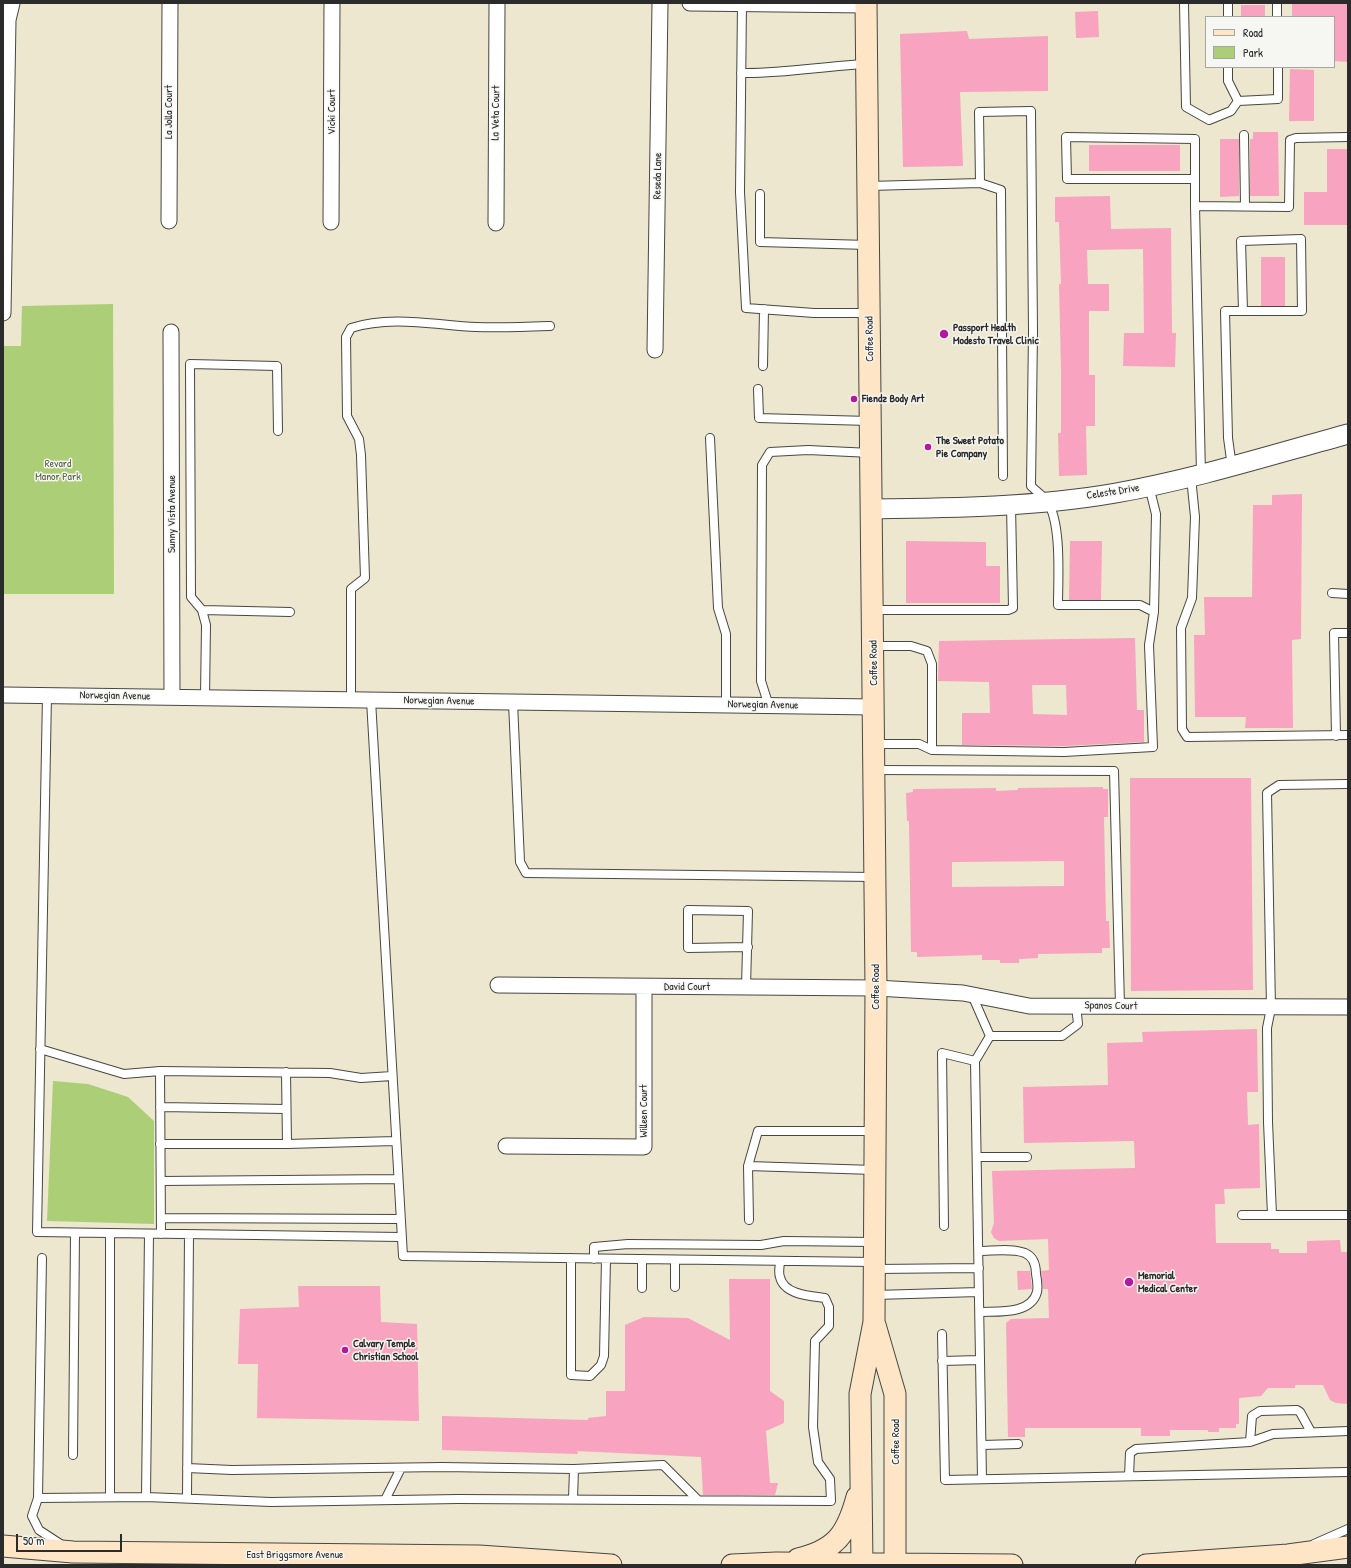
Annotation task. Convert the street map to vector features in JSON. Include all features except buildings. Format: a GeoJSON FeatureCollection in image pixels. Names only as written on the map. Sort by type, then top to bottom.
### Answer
{"type":"FeatureCollection","features":[{"type":"Feature","properties":{"kind":"main road","name":"Coffee Road"},"geometry":{"type":"LineString","coordinates":[[862,1564],[860,1394],[874,1322],[876,988],[875,744],[866,4]]}},
{"type":"Feature","properties":{"kind":"main road","name":"Coffee Road"},"geometry":{"type":"LineString","coordinates":[[874,1322],[896,1394],[895,1565]]}},
{"type":"Feature","properties":{"kind":"main road"},"geometry":{"type":"LineString","coordinates":[[776,1563],[815,1555],[841,1538],[852,1514],[861,1479]]}},
{"type":"Feature","properties":{"kind":"main road","name":"East Briggsmore Avenue"},"geometry":{"type":"LineString","coordinates":[[3,1546],[73,1552],[479,1556],[611,1565]]}},
{"type":"Feature","properties":{"kind":"main road"},"geometry":{"type":"LineString","coordinates":[[1146,1565],[1288,1555],[1348,1547]]}},
{"type":"Feature","properties":{"kind":"main road"},"geometry":{"type":"LineString","coordinates":[[732,1565],[776,1563],[1012,1565]]}},
{"type":"Feature","properties":{"kind":"street"},"geometry":{"type":"LineString","coordinates":[[3,313],[8,20],[12,3]]}},
{"type":"Feature","properties":{"kind":"street","name":"La Jolla Court"},"geometry":{"type":"LineString","coordinates":[[169,220],[170,3]]}},
{"type":"Feature","properties":{"kind":"street","name":"Vicki Court"},"geometry":{"type":"LineString","coordinates":[[331,222],[332,3]]}},
{"type":"Feature","properties":{"kind":"street","name":"La Veta Court"},"geometry":{"type":"LineString","coordinates":[[496,223],[498,3]]}},
{"type":"Feature","properties":{"kind":"street","name":"Reseda Lane"},"geometry":{"type":"LineString","coordinates":[[655,350],[660,3]]}},
{"type":"Feature","properties":{"kind":"street"},"geometry":{"type":"LineString","coordinates":[[690,3],[866,4]]}},
{"type":"Feature","properties":{"kind":"street","name":"Sunny Vista Avenue"},"geometry":{"type":"LineString","coordinates":[[171,332],[172,697]]}},
{"type":"Feature","properties":{"kind":"street","name":"Celeste Drive"},"geometry":{"type":"LineString","coordinates":[[872,509],[1011,505],[1048,502],[1149,486],[1196,476],[1348,434]]}},
{"type":"Feature","properties":{"kind":"street","name":"Norwegian Avenue"},"geometry":{"type":"LineString","coordinates":[[3,695],[874,707]]}},
{"type":"Feature","properties":{"kind":"street","name":"David Court"},"geometry":{"type":"LineString","coordinates":[[498,985],[876,988]]}},
{"type":"Feature","properties":{"kind":"street","name":"Willeen Court"},"geometry":{"type":"LineString","coordinates":[[506,1146],[644,1147],[644,987]]}},
{"type":"Feature","properties":{"kind":"street","name":"Spanos Court"},"geometry":{"type":"LineString","coordinates":[[876,988],[963,993],[1029,1006],[1076,1005],[1271,1008],[1348,1007]]}},
{"type":"Feature","properties":{"kind":"lane"},"geometry":{"type":"LineString","coordinates":[[742,3],[740,192],[746,308],[814,313],[870,313]]}},
{"type":"Feature","properties":{"kind":"lane"},"geometry":{"type":"LineString","coordinates":[[1184,3],[1186,107],[1209,120],[1231,111],[1238,101]]}},
{"type":"Feature","properties":{"kind":"lane"},"geometry":{"type":"LineString","coordinates":[[1228,3],[1228,16]]}},
{"type":"Feature","properties":{"kind":"lane"},"geometry":{"type":"LineString","coordinates":[[1277,3],[1277,16]]}},
{"type":"Feature","properties":{"kind":"lane"},"geometry":{"type":"LineString","coordinates":[[741,73],[771,73],[828,66],[867,64]]}},
{"type":"Feature","properties":{"kind":"lane"},"geometry":{"type":"LineString","coordinates":[[1228,68],[1228,81],[1238,101]]}},
{"type":"Feature","properties":{"kind":"lane"},"geometry":{"type":"LineString","coordinates":[[1238,101],[1278,99],[1278,68]]}},
{"type":"Feature","properties":{"kind":"lane"},"geometry":{"type":"LineString","coordinates":[[980,183],[979,112],[1031,111],[1033,332],[1032,486],[1048,502],[1055,524],[1058,544],[1058,605],[1140,605],[1154,612]]}},
{"type":"Feature","properties":{"kind":"lane"},"geometry":{"type":"LineString","coordinates":[[1244,135],[1245,206]]}},
{"type":"Feature","properties":{"kind":"lane"},"geometry":{"type":"LineString","coordinates":[[1195,178],[1067,178],[1066,137],[1195,139],[1196,476],[1192,598],[1181,628],[1182,729],[1187,737],[1348,735]]}},
{"type":"Feature","properties":{"kind":"lane"},"geometry":{"type":"LineString","coordinates":[[1195,206],[1289,207],[1290,140],[1296,138],[1348,137]]}},
{"type":"Feature","properties":{"kind":"lane"},"geometry":{"type":"LineString","coordinates":[[868,186],[980,183],[1001,190],[1003,476]]}},
{"type":"Feature","properties":{"kind":"lane"},"geometry":{"type":"LineString","coordinates":[[760,194],[760,242],[869,245]]}},
{"type":"Feature","properties":{"kind":"lane"},"geometry":{"type":"LineString","coordinates":[[1232,467],[1228,438],[1225,311],[1243,311],[1302,311],[1301,239],[1241,241],[1243,311]]}},
{"type":"Feature","properties":{"kind":"lane"},"geometry":{"type":"LineString","coordinates":[[763,366],[764,309]]}},
{"type":"Feature","properties":{"kind":"lane"},"geometry":{"type":"LineString","coordinates":[[351,699],[351,589],[365,578],[361,455],[359,438],[347,416],[346,338],[351,328],[368,322],[401,322],[477,327],[550,326]]}},
{"type":"Feature","properties":{"kind":"lane"},"geometry":{"type":"LineString","coordinates":[[205,697],[206,625],[202,610],[191,597],[190,364],[277,366],[278,431]]}},
{"type":"Feature","properties":{"kind":"lane"},"geometry":{"type":"LineString","coordinates":[[758,389],[760,418],[871,421]]}},
{"type":"Feature","properties":{"kind":"lane"},"geometry":{"type":"LineString","coordinates":[[710,438],[718,608],[726,634],[726,705]]}},
{"type":"Feature","properties":{"kind":"lane"},"geometry":{"type":"LineString","coordinates":[[769,706],[761,681],[762,465],[770,452],[808,450],[871,453]]}},
{"type":"Feature","properties":{"kind":"lane"},"geometry":{"type":"LineString","coordinates":[[875,744],[919,744],[932,750],[1064,752],[1153,747],[1149,646],[1154,612],[1156,514],[1149,486]]}},
{"type":"Feature","properties":{"kind":"lane"},"geometry":{"type":"LineString","coordinates":[[873,610],[1008,610],[1013,608],[1011,505]]}},
{"type":"Feature","properties":{"kind":"lane"},"geometry":{"type":"LineString","coordinates":[[1332,594],[1348,594]]}},
{"type":"Feature","properties":{"kind":"lane"},"geometry":{"type":"LineString","coordinates":[[202,610],[290,612]]}},
{"type":"Feature","properties":{"kind":"lane"},"geometry":{"type":"LineString","coordinates":[[1336,736],[1334,633],[1348,633]]}},
{"type":"Feature","properties":{"kind":"lane"},"geometry":{"type":"LineString","coordinates":[[874,646],[911,646],[927,651],[932,664],[932,750]]}},
{"type":"Feature","properties":{"kind":"lane"},"geometry":{"type":"LineString","coordinates":[[47,695],[37,1232],[401,1237]]}},
{"type":"Feature","properties":{"kind":"lane"},"geometry":{"type":"LineString","coordinates":[[371,700],[397,1179],[403,1256],[780,1261],[874,1266],[979,1268]]}},
{"type":"Feature","properties":{"kind":"lane"},"geometry":{"type":"LineString","coordinates":[[513,702],[520,862],[526,873],[876,877]]}},
{"type":"Feature","properties":{"kind":"lane"},"geometry":{"type":"LineString","coordinates":[[875,770],[1114,771],[1120,1006]]}},
{"type":"Feature","properties":{"kind":"lane"},"geometry":{"type":"LineString","coordinates":[[1272,1215],[1268,1122],[1267,1035],[1271,1008],[1267,793],[1279,785],[1348,784]]}},
{"type":"Feature","properties":{"kind":"lane"},"geometry":{"type":"LineString","coordinates":[[746,987],[748,947],[748,911],[688,910],[688,948],[748,947]]}},
{"type":"Feature","properties":{"kind":"lane"},"geometry":{"type":"LineString","coordinates":[[972,995],[990,1036]]}},
{"type":"Feature","properties":{"kind":"lane"},"geometry":{"type":"LineString","coordinates":[[990,1036],[1062,1036],[1078,1024],[1076,1005]]}},
{"type":"Feature","properties":{"kind":"lane"},"geometry":{"type":"LineString","coordinates":[[982,1479],[975,1061],[990,1036]]}},
{"type":"Feature","properties":{"kind":"lane"},"geometry":{"type":"LineString","coordinates":[[40,1049],[124,1074],[160,1071],[330,1073],[360,1078],[392,1076]]}},
{"type":"Feature","properties":{"kind":"lane"},"geometry":{"type":"LineString","coordinates":[[944,1226],[942,1053],[975,1061]]}},
{"type":"Feature","properties":{"kind":"lane"},"geometry":{"type":"LineString","coordinates":[[160,1071],[161,1234]]}},
{"type":"Feature","properties":{"kind":"lane"},"geometry":{"type":"LineString","coordinates":[[286,1072],[287,1144]]}},
{"type":"Feature","properties":{"kind":"lane"},"geometry":{"type":"LineString","coordinates":[[160,1107],[286,1109]]}},
{"type":"Feature","properties":{"kind":"lane"},"geometry":{"type":"LineString","coordinates":[[749,1220],[748,1166],[758,1131],[875,1131]]}},
{"type":"Feature","properties":{"kind":"lane"},"geometry":{"type":"LineString","coordinates":[[160,1144],[287,1144],[395,1141]]}},
{"type":"Feature","properties":{"kind":"lane"},"geometry":{"type":"LineString","coordinates":[[977,1157],[1027,1156]]}},
{"type":"Feature","properties":{"kind":"lane"},"geometry":{"type":"LineString","coordinates":[[748,1166],[875,1170]]}},
{"type":"Feature","properties":{"kind":"lane"},"geometry":{"type":"LineString","coordinates":[[161,1181],[397,1179]]}},
{"type":"Feature","properties":{"kind":"lane"},"geometry":{"type":"LineString","coordinates":[[1242,1215],[1348,1215]]}},
{"type":"Feature","properties":{"kind":"lane"},"geometry":{"type":"LineString","coordinates":[[161,1218],[400,1219]]}},
{"type":"Feature","properties":{"kind":"lane"},"geometry":{"type":"LineString","coordinates":[[73,1455],[74,1233]]}},
{"type":"Feature","properties":{"kind":"lane"},"geometry":{"type":"LineString","coordinates":[[110,1233],[110,1497]]}},
{"type":"Feature","properties":{"kind":"lane"},"geometry":{"type":"LineString","coordinates":[[146,1497],[149,1234]]}},
{"type":"Feature","properties":{"kind":"lane"},"geometry":{"type":"LineString","coordinates":[[187,1498],[189,1235]]}},
{"type":"Feature","properties":{"kind":"lane"},"geometry":{"type":"LineString","coordinates":[[594,1259],[594,1247],[628,1244],[761,1245],[784,1241],[875,1242]]}},
{"type":"Feature","properties":{"kind":"lane"},"geometry":{"type":"LineString","coordinates":[[979,1251],[1014,1251],[1026,1254],[1033,1259],[1035,1263],[1037,1291],[1033,1301],[1023,1308],[1016,1310],[980,1312]]}},
{"type":"Feature","properties":{"kind":"lane"},"geometry":{"type":"LineString","coordinates":[[42,1258],[38,1498],[32,1516],[40,1530],[73,1552]]}},
{"type":"Feature","properties":{"kind":"lane"},"geometry":{"type":"LineString","coordinates":[[571,1258],[571,1375],[590,1376],[601,1365],[604,1356],[606,1259]]}},
{"type":"Feature","properties":{"kind":"lane"},"geometry":{"type":"LineString","coordinates":[[642,1259],[642,1288]]}},
{"type":"Feature","properties":{"kind":"lane"},"geometry":{"type":"LineString","coordinates":[[675,1260],[675,1287]]}},
{"type":"Feature","properties":{"kind":"lane"},"geometry":{"type":"LineString","coordinates":[[38,1498],[146,1497],[270,1502],[574,1499],[831,1501],[830,1479],[818,1462],[813,1426],[815,1341],[829,1326],[829,1307],[825,1298],[795,1292],[784,1286],[779,1276],[780,1261]]}},
{"type":"Feature","properties":{"kind":"lane"},"geometry":{"type":"LineString","coordinates":[[874,1295],[979,1292]]}},
{"type":"Feature","properties":{"kind":"lane"},"geometry":{"type":"LineString","coordinates":[[942,1334],[945,1480],[1348,1472]]}},
{"type":"Feature","properties":{"kind":"lane"},"geometry":{"type":"LineString","coordinates":[[942,1361],[980,1360]]}},
{"type":"Feature","properties":{"kind":"lane"},"geometry":{"type":"LineString","coordinates":[[1250,1442],[1252,1416],[1260,1411],[1297,1410],[1300,1412],[1311,1432]]}},
{"type":"Feature","properties":{"kind":"lane"},"geometry":{"type":"LineString","coordinates":[[1129,1476],[1130,1453],[1136,1449],[1250,1442],[1273,1434],[1348,1431]]}},
{"type":"Feature","properties":{"kind":"lane"},"geometry":{"type":"LineString","coordinates":[[982,1445],[1018,1444]]}},
{"type":"Feature","properties":{"kind":"lane"},"geometry":{"type":"LineString","coordinates":[[187,1468],[232,1470],[401,1468],[574,1469],[663,1465],[698,1500]]}},
{"type":"Feature","properties":{"kind":"lane"},"geometry":{"type":"LineString","coordinates":[[385,1500],[401,1468]]}},
{"type":"Feature","properties":{"kind":"lane"},"geometry":{"type":"LineString","coordinates":[[574,1469],[574,1499]]}},
{"type":"Feature","properties":{"kind":"lane"},"geometry":{"type":"LineString","coordinates":[[1288,1555],[1348,1529]]}},
{"type":"Feature","properties":{"kind":"green space","name":"Revard Manor Park"},"geometry":{"type":"Polygon","coordinates":[[[113,304],[114,594],[3,594],[3,346],[21,346],[22,306],[113,304]]]}},
{"type":"Feature","properties":{"kind":"green space"},"geometry":{"type":"Polygon","coordinates":[[[53,1081],[88,1084],[128,1097],[154,1121],[154,1224],[47,1221],[53,1081]]]}},
{"type":"Feature","properties":{"kind":"place","name":"Passport Health Modesto Travel Clinic"},"geometry":{"type":"Point","coordinates":[944,334]}},
{"type":"Feature","properties":{"kind":"place","name":"Fiendz Body Art"},"geometry":{"type":"Point","coordinates":[854,399]}},
{"type":"Feature","properties":{"kind":"place","name":"The Sweet Potato Pie Company"},"geometry":{"type":"Point","coordinates":[928,447]}},
{"type":"Feature","properties":{"kind":"place","name":"Memorial Medical Center"},"geometry":{"type":"Point","coordinates":[1129,1282]}},
{"type":"Feature","properties":{"kind":"place","name":"Calvary Temple Christian School"},"geometry":{"type":"Point","coordinates":[345,1350]}}]}
